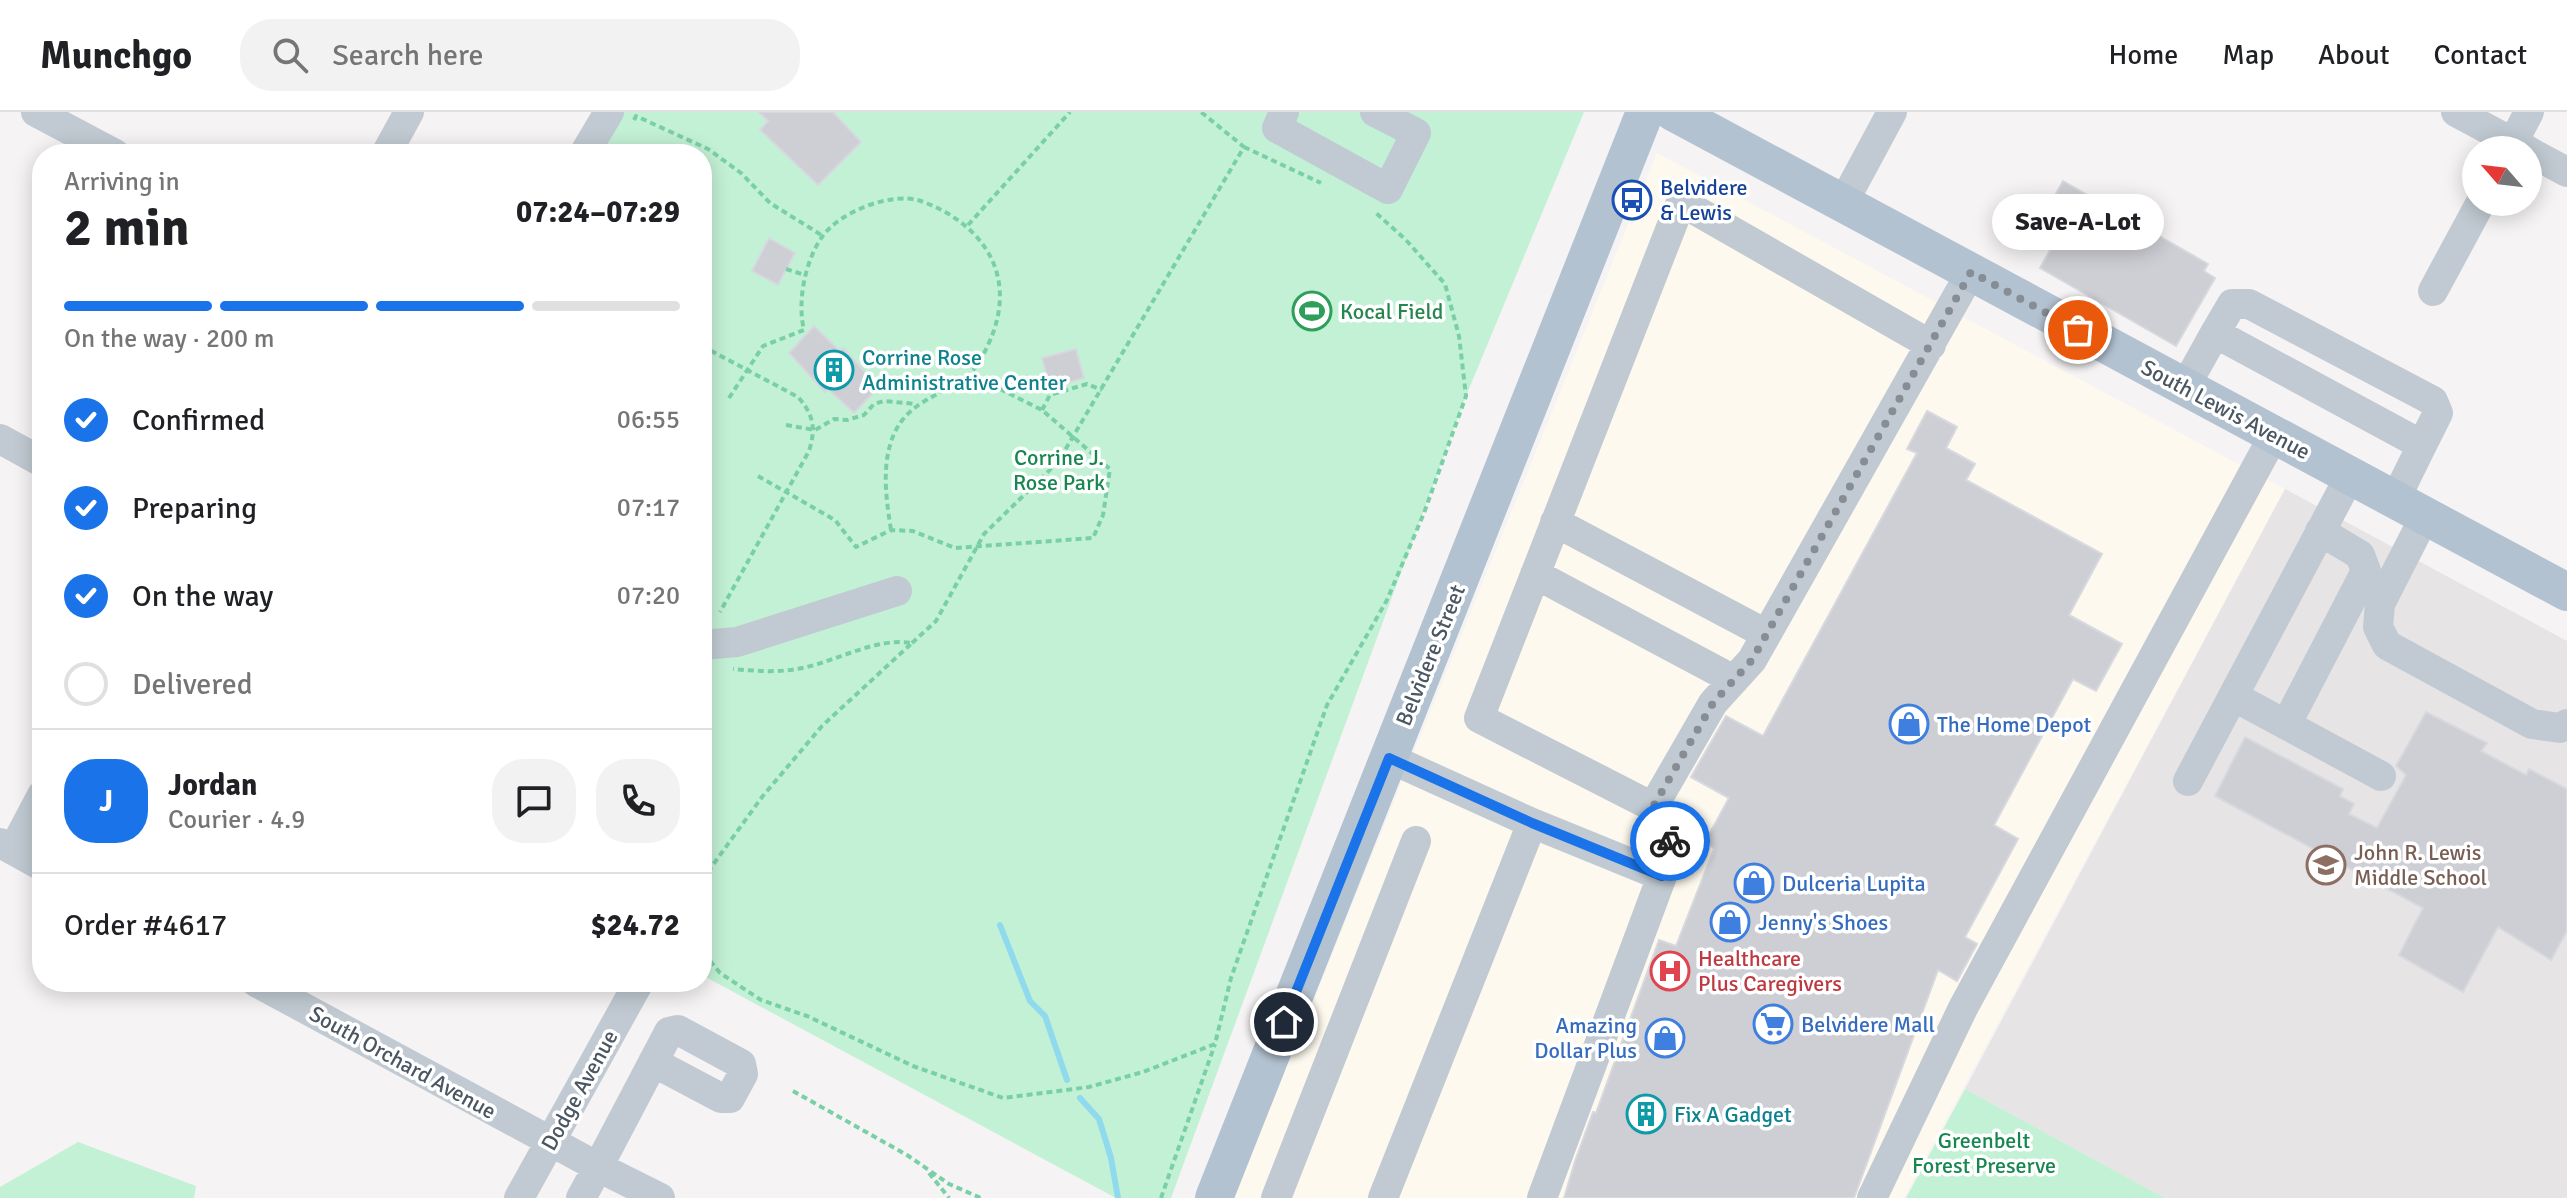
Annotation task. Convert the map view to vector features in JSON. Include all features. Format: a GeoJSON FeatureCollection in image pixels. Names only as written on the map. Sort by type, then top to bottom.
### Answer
{"type":"FeatureCollection","features":[{"type":"Feature","properties":{"kind":"main road","name":"Belvidere Street"},"geometry":{"type":"LineString","coordinates":[[1214,1198],[1645,112]]}},
{"type":"Feature","properties":{"kind":"main road","name":"South Lewis Avenue"},"geometry":{"type":"LineString","coordinates":[[1673,112],[2567,592]]}},
{"type":"Feature","properties":{"kind":"street"},"geometry":{"type":"LineString","coordinates":[[36,112],[68,120],[101,144]]}},
{"type":"Feature","properties":{"kind":"street"},"geometry":{"type":"LineString","coordinates":[[391,144],[409,112]]}},
{"type":"Feature","properties":{"kind":"street"},"geometry":{"type":"LineString","coordinates":[[1284,112],[1277,128],[1388,189],[1416,133],[1375,112]]}},
{"type":"Feature","properties":{"kind":"street"},"geometry":{"type":"LineString","coordinates":[[2456,112],[2498,136]]}},
{"type":"Feature","properties":{"kind":"street"},"geometry":{"type":"LineString","coordinates":[[2522,136],[2529,112]]}},
{"type":"Feature","properties":{"kind":"street"},"geometry":{"type":"LineString","coordinates":[[594,144],[619,120]]}},
{"type":"Feature","properties":{"kind":"street"},"geometry":{"type":"LineString","coordinates":[[1843,203],[1885,125]]}},
{"type":"Feature","properties":{"kind":"street"},"geometry":{"type":"LineString","coordinates":[[2542,160],[2567,172]]}},
{"type":"Feature","properties":{"kind":"street"},"geometry":{"type":"LineString","coordinates":[[1542,1198],[1662,876],[1672,834],[1653,807],[1479,718],[1681,202],[1931,345]]}},
{"type":"Feature","properties":{"kind":"street"},"geometry":{"type":"LineString","coordinates":[[2433,291],[2473,216]]}},
{"type":"Feature","properties":{"kind":"street"},"geometry":{"type":"LineString","coordinates":[[1653,807],[1713,703],[1752,660],[1971,272]]}},
{"type":"Feature","properties":{"kind":"street"},"geometry":{"type":"LineString","coordinates":[[2185,387],[2232,304],[2249,304],[2433,401],[2438,413],[2422,445],[2410,508],[2380,604],[2378,627],[2387,645],[2532,724],[2560,728],[2567,724]]}},
{"type":"Feature","properties":{"kind":"street"},"geometry":{"type":"LineString","coordinates":[[2215,333],[2422,445]]}},
{"type":"Feature","properties":{"kind":"street"},"geometry":{"type":"LineString","coordinates":[[1872,1198],[1963,1008],[2274,435]]}},
{"type":"Feature","properties":{"kind":"street"},"geometry":{"type":"LineString","coordinates":[[0,439],[32,457]]}},
{"type":"Feature","properties":{"kind":"street"},"geometry":{"type":"LineString","coordinates":[[2188,781],[2350,476]]}},
{"type":"Feature","properties":{"kind":"street"},"geometry":{"type":"LineString","coordinates":[[1555,522],[1766,634]]}},
{"type":"Feature","properties":{"kind":"street"},"geometry":{"type":"LineString","coordinates":[[2286,725],[2366,571],[2360,555],[2320,531]]}},
{"type":"Feature","properties":{"kind":"street"},"geometry":{"type":"LineString","coordinates":[[1535,574],[1734,680]]}},
{"type":"Feature","properties":{"kind":"street"},"geometry":{"type":"LineString","coordinates":[[712,655],[737,642],[897,591]]}},
{"type":"Feature","properties":{"kind":"street"},"geometry":{"type":"LineString","coordinates":[[2233,696],[2381,776]]}},
{"type":"Feature","properties":{"kind":"street"},"geometry":{"type":"LineString","coordinates":[[1389,758],[1532,823],[1662,876]]}},
{"type":"Feature","properties":{"kind":"street"},"geometry":{"type":"LineString","coordinates":[[32,809],[6,846],[32,860]]}},
{"type":"Feature","properties":{"kind":"street"},"geometry":{"type":"LineString","coordinates":[[1383,1198],[1532,823]]}},
{"type":"Feature","properties":{"kind":"street"},"geometry":{"type":"LineString","coordinates":[[1276,1198],[1416,841]]}},
{"type":"Feature","properties":{"kind":"street","name":"South Orchard Avenue"},"geometry":{"type":"LineString","coordinates":[[274,992],[550,1142],[660,1198]]}},
{"type":"Feature","properties":{"kind":"street","name":"Dodge Avenue"},"geometry":{"type":"LineString","coordinates":[[519,1198],[633,992]]}},
{"type":"Feature","properties":{"kind":"street"},"geometry":{"type":"LineString","coordinates":[[581,1198],[653,1062]]}},
{"type":"Feature","properties":{"kind":"path"},"geometry":{"type":"LineString","coordinates":[[968,225],[1070,112]]}},
{"type":"Feature","properties":{"kind":"path"},"geometry":{"type":"LineString","coordinates":[[1201,112],[1244,147],[1322,184]]}},
{"type":"Feature","properties":{"kind":"path"},"geometry":{"type":"LineString","coordinates":[[619,120],[636,116],[697,144]]}},
{"type":"Feature","properties":{"kind":"path"},"geometry":{"type":"LineString","coordinates":[[712,866],[762,797],[822,726],[936,621],[976,547],[1012,503],[1058,462],[1244,147]]}},
{"type":"Feature","properties":{"kind":"path"},"geometry":{"type":"LineString","coordinates":[[712,152],[741,173],[770,203],[823,236]]}},
{"type":"Feature","properties":{"kind":"path"},"geometry":{"type":"LineString","coordinates":[[729,398],[745,369],[763,346],[804,330],[801,318],[805,275],[823,236],[846,218],[878,202],[914,199],[940,208],[968,225],[990,257],[1000,286],[999,317],[989,343],[970,374],[916,404],[895,431],[885,458],[891,530]]}},
{"type":"Feature","properties":{"kind":"path"},"geometry":{"type":"LineString","coordinates":[[1161,1198],[1215,1044],[1231,978],[1327,705],[1387,600],[1424,513],[1466,396],[1459,336],[1445,284],[1406,240],[1369,206]]}},
{"type":"Feature","properties":{"kind":"path"},"geometry":{"type":"LineString","coordinates":[[786,269],[805,275]]}},
{"type":"Feature","properties":{"kind":"path"},"geometry":{"type":"LineString","coordinates":[[712,351],[798,397],[808,409],[815,430],[809,451],[720,612]]}},
{"type":"Feature","properties":{"kind":"path"},"geometry":{"type":"LineString","coordinates":[[758,476],[835,520],[856,547],[891,530],[913,531],[955,548],[1093,538],[1103,515],[1110,469],[1042,410],[970,374]]}},
{"type":"Feature","properties":{"kind":"path"},"geometry":{"type":"LineString","coordinates":[[1042,410],[1050,395],[1087,384],[1102,390]]}},
{"type":"Feature","properties":{"kind":"path"},"geometry":{"type":"LineString","coordinates":[[786,425],[815,430],[834,419],[847,420],[864,415],[874,404],[884,401],[916,404]]}},
{"type":"Feature","properties":{"kind":"path"},"geometry":{"type":"LineString","coordinates":[[712,657],[765,672],[802,668],[895,640],[912,643]]}},
{"type":"Feature","properties":{"kind":"path"},"geometry":{"type":"LineString","coordinates":[[712,964],[720,973],[761,1000],[807,1016],[913,1066],[1003,1098],[1089,1087],[1143,1072],[1215,1044]]}},
{"type":"Feature","properties":{"kind":"path"},"geometry":{"type":"LineString","coordinates":[[793,1091],[981,1198]]}},
{"type":"Feature","properties":{"kind":"path"},"geometry":{"type":"LineString","coordinates":[[925,1168],[949,1198]]}},
{"type":"Feature","properties":{"kind":"shaded area","name":"Belvidere Mall"},"geometry":{"type":"Polygon","coordinates":[[[1657,153],[2285,489],[1904,1198],[1233,1198],[1657,153]]]}},
{"type":"Feature","properties":{"kind":"shaded area","name":"John R. Lewis Middle School"},"geometry":{"type":"Polygon","coordinates":[[[2285,489],[2567,641],[2567,1198],[2165,1198],[1965,1089],[2285,489]]]}},
{"type":"Feature","properties":{"kind":"green space","name":"Corrine J. Rose Park"},"geometry":{"type":"Polygon","coordinates":[[[603,112],[1584,112],[1466,396],[1171,1198],[1116,1198],[712,980],[712,144],[585,144],[603,112]]]}},
{"type":"Feature","properties":{"kind":"green space","name":"Greenbelt Forest Preserve"},"geometry":{"type":"Polygon","coordinates":[[[1965,1089],[2165,1198],[1906,1198],[1965,1089]]]}},
{"type":"Feature","properties":{"kind":"green space"},"geometry":{"type":"Polygon","coordinates":[[[78,1142],[196,1186],[194,1198],[0,1198],[0,1187],[78,1142]]]}},
{"type":"Feature","properties":{"kind":"building"},"geometry":{"type":"Polygon","coordinates":[[[759,112],[833,112],[861,142],[818,185],[760,130],[768,121],[759,112]]]}},
{"type":"Feature","properties":{"kind":"building"},"geometry":{"type":"Polygon","coordinates":[[[2063,181],[2208,264],[2204,271],[2215,278],[2176,346],[2040,268],[2068,219],[2048,208],[2063,181]]]}},
{"type":"Feature","properties":{"kind":"building"},"geometry":{"type":"Polygon","coordinates":[[[769,238],[795,253],[778,285],[752,271],[769,238]]]}},
{"type":"Feature","properties":{"kind":"building","name":"Corrine Rose Administrative Center"},"geometry":{"type":"Polygon","coordinates":[[[814,326],[840,351],[843,348],[879,387],[854,413],[828,389],[825,392],[789,353],[814,326]]]}},
{"type":"Feature","properties":{"kind":"building"},"geometry":{"type":"Polygon","coordinates":[[[1076,349],[1084,378],[1050,388],[1042,358],[1076,349]]]}},
{"type":"Feature","properties":{"kind":"building"},"geometry":{"type":"Polygon","coordinates":[[[1927,411],[1957,427],[1946,448],[1975,464],[1966,480],[2102,554],[2069,615],[2122,644],[2096,691],[2073,679],[1994,825],[2018,839],[1965,937],[1977,944],[1957,981],[1938,970],[1854,1198],[1564,1198],[1593,1112],[1596,1113],[1659,940],[1676,946],[1714,849],[1706,840],[1729,798],[1691,777],[1726,716],[1763,736],[1917,453],[1907,449],[1927,411]]]}},
{"type":"Feature","properties":{"kind":"building"},"geometry":{"type":"Polygon","coordinates":[[[2426,712],[2487,743],[2481,751],[2526,775],[2529,769],[2567,789],[2567,931],[2551,960],[2498,927],[2463,992],[2399,955],[2423,908],[2215,796],[2245,737],[2343,789],[2340,796],[2354,804],[2349,814],[2377,828],[2406,775],[2396,766],[2426,712]]]}},
{"type":"Feature","properties":{"kind":"waterway"},"geometry":{"type":"LineString","coordinates":[[1000,925],[1030,1001],[1045,1016],[1067,1080]]}},
{"type":"Feature","properties":{"kind":"waterway"},"geometry":{"type":"LineString","coordinates":[[1080,1098],[1099,1119],[1111,1158],[1118,1198]]}},
{"type":"Feature","properties":{"kind":"way so far"},"geometry":{"type":"LineString","coordinates":[[1670,841],[1672,834],[1653,807],[1713,703],[1752,660],[1971,272],[2078,330]]}},
{"type":"Feature","properties":{"kind":"place","name":"Belvidere & Lewis"},"geometry":{"type":"Point","coordinates":[1632,200]}},
{"type":"Feature","properties":{"kind":"place","name":"Kocal Field"},"geometry":{"type":"Point","coordinates":[1312,311]}},
{"type":"Feature","properties":{"kind":"place","name":"Save-A-Lot"},"geometry":{"type":"Point","coordinates":[2078,330]}},
{"type":"Feature","properties":{"kind":"place","name":"Corrine Rose Administrative Center"},"geometry":{"type":"Point","coordinates":[834,370]}},
{"type":"Feature","properties":{"kind":"place","name":"The Home Depot"},"geometry":{"type":"Point","coordinates":[1909,724]}},
{"type":"Feature","properties":{"kind":"place","name":"John R. Lewis Middle School"},"geometry":{"type":"Point","coordinates":[2326,865]}},
{"type":"Feature","properties":{"kind":"place","name":"Dulceria Lupita"},"geometry":{"type":"Point","coordinates":[1754,883]}},
{"type":"Feature","properties":{"kind":"place","name":"Jenny's Shoes"},"geometry":{"type":"Point","coordinates":[1730,922]}},
{"type":"Feature","properties":{"kind":"place","name":"Healthcare Plus Caregivers"},"geometry":{"type":"Point","coordinates":[1670,971]}},
{"type":"Feature","properties":{"kind":"place","name":"Belvidere Mall"},"geometry":{"type":"Point","coordinates":[1773,1024]}},
{"type":"Feature","properties":{"kind":"place","name":"Amazing Dollar Plus"},"geometry":{"type":"Point","coordinates":[1665,1038]}},
{"type":"Feature","properties":{"kind":"place","name":"Fix A Gadget"},"geometry":{"type":"Point","coordinates":[1646,1114]}},
{"type":"Feature","properties":{"kind":"route"},"geometry":{"type":"LineString","coordinates":[[1284,1022],[1389,758],[1532,823],[1662,876],[1670,841]]}}]}
